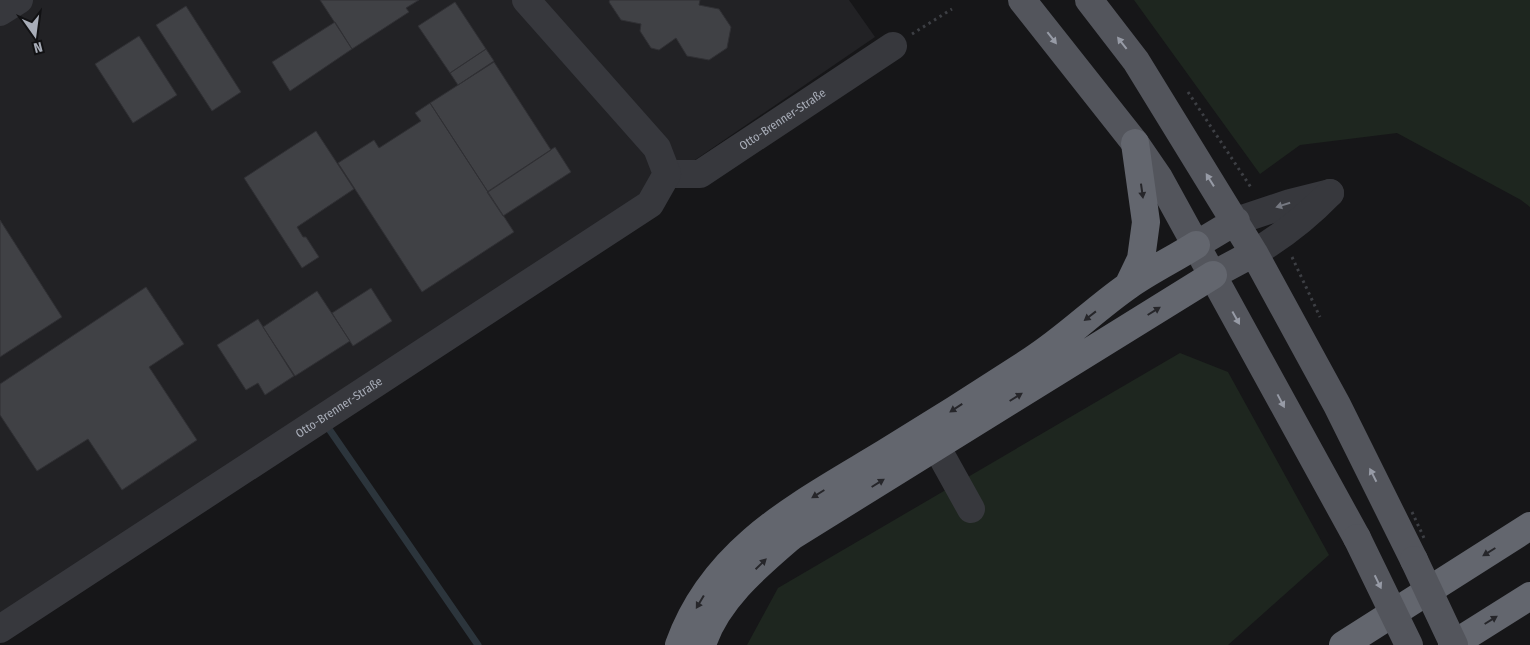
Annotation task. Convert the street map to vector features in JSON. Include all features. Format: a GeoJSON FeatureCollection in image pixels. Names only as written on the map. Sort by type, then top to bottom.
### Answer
{"type":"FeatureCollection","features":[{"type":"Feature","properties":{"kind":"highway"},"geometry":{"type":"LineString","coordinates":[[1128,286],[1140,259],[1146,222],[1135,143]]}},
{"type":"Feature","properties":{"kind":"highway"},"geometry":{"type":"LineString","coordinates":[[702,645],[705,634],[714,617],[739,586],[792,536],[931,437],[1128,286],[1196,245]]}},
{"type":"Feature","properties":{"kind":"highway"},"geometry":{"type":"LineString","coordinates":[[679,645],[688,624],[719,573],[747,545],[810,498],[931,437],[1213,275]]}},
{"type":"Feature","properties":{"kind":"highway"},"geometry":{"type":"LineString","coordinates":[[1343,645],[1530,526]]}},
{"type":"Feature","properties":{"kind":"highway"},"geometry":{"type":"LineString","coordinates":[[1453,645],[1530,596]]}},
{"type":"Feature","properties":{"kind":"main road"},"geometry":{"type":"LineString","coordinates":[[1022,0],[1135,143],[1159,178],[1357,538],[1409,645]]}},
{"type":"Feature","properties":{"kind":"main road"},"geometry":{"type":"LineString","coordinates":[[1089,0],[1136,60],[1236,221],[1337,405],[1395,518],[1453,645]]}},
{"type":"Feature","properties":{"kind":"main road"},"geometry":{"type":"LineString","coordinates":[[1196,245],[1236,221]]}},
{"type":"Feature","properties":{"kind":"main road"},"geometry":{"type":"LineString","coordinates":[[1213,275],[1254,253]]}},
{"type":"Feature","properties":{"kind":"street"},"geometry":{"type":"LineString","coordinates":[[0,12],[19,0]]}},
{"type":"Feature","properties":{"kind":"street"},"geometry":{"type":"LineString","coordinates":[[526,0],[657,148],[666,174]]}},
{"type":"Feature","properties":{"kind":"street","name":"Otto-Brenner-Straße"},"geometry":{"type":"LineString","coordinates":[[0,629],[650,204],[666,174],[700,174],[893,46]]}},
{"type":"Feature","properties":{"kind":"street"},"geometry":{"type":"LineString","coordinates":[[1236,221],[1267,210],[1330,193],[1310,215],[1282,236],[1254,253]]}},
{"type":"Feature","properties":{"kind":"street"},"geometry":{"type":"LineString","coordinates":[[931,437],[971,509]]}},
{"type":"Feature","properties":{"kind":"path"},"geometry":{"type":"LineString","coordinates":[[893,46],[952,8]]}},
{"type":"Feature","properties":{"kind":"shaded area"},"geometry":{"type":"Polygon","coordinates":[[[0,0],[849,0],[875,37],[0,635],[0,0]]]}},
{"type":"Feature","properties":{"kind":"shaded area"},"geometry":{"type":"Polygon","coordinates":[[[1134,0],[1530,0],[1530,207],[1521,200],[1397,133],[1300,145],[1260,174],[1134,0]]]}},
{"type":"Feature","properties":{"kind":"shaded area"},"geometry":{"type":"Polygon","coordinates":[[[1180,353],[1228,372],[1329,555],[1228,645],[747,645],[778,588],[1180,353]]]}},
{"type":"Feature","properties":{"kind":"building"},"geometry":{"type":"Polygon","coordinates":[[[320,0],[419,0],[406,8],[409,12],[352,49],[320,0]]]}},
{"type":"Feature","properties":{"kind":"building"},"geometry":{"type":"Polygon","coordinates":[[[610,0],[700,0],[699,5],[719,9],[731,27],[727,48],[709,60],[687,56],[676,38],[659,50],[651,48],[640,31],[641,24],[621,20],[609,2],[610,0]]]}},
{"type":"Feature","properties":{"kind":"building"},"geometry":{"type":"Polygon","coordinates":[[[455,2],[486,49],[450,73],[418,26],[455,2]]]}},
{"type":"Feature","properties":{"kind":"building"},"geometry":{"type":"Polygon","coordinates":[[[186,6],[241,92],[212,111],[156,25],[186,6]]]}},
{"type":"Feature","properties":{"kind":"building"},"geometry":{"type":"Polygon","coordinates":[[[335,22],[352,49],[290,91],[272,62],[335,22]]]}},
{"type":"Feature","properties":{"kind":"building"},"geometry":{"type":"Polygon","coordinates":[[[139,36],[177,95],[133,123],[95,64],[139,36]]]}},
{"type":"Feature","properties":{"kind":"building"},"geometry":{"type":"Polygon","coordinates":[[[486,49],[494,61],[458,85],[450,73],[486,49]]]}},
{"type":"Feature","properties":{"kind":"building"},"geometry":{"type":"Polygon","coordinates":[[[494,62],[551,150],[488,192],[430,103],[494,62]]]}},
{"type":"Feature","properties":{"kind":"building"},"geometry":{"type":"Polygon","coordinates":[[[430,103],[514,232],[422,292],[338,163],[374,140],[379,148],[421,121],[415,113],[430,103]]]}},
{"type":"Feature","properties":{"kind":"building"},"geometry":{"type":"Polygon","coordinates":[[[316,131],[354,189],[297,227],[319,257],[302,268],[244,178],[316,131]]]}},
{"type":"Feature","properties":{"kind":"building"},"geometry":{"type":"Polygon","coordinates":[[[555,147],[571,172],[503,216],[487,192],[555,147]]]}},
{"type":"Feature","properties":{"kind":"building"},"geometry":{"type":"Polygon","coordinates":[[[0,220],[62,317],[0,357],[0,220]]]}},
{"type":"Feature","properties":{"kind":"building"},"geometry":{"type":"Polygon","coordinates":[[[146,287],[184,344],[149,367],[197,440],[122,490],[88,439],[37,471],[0,415],[0,384],[146,287]]]}},
{"type":"Feature","properties":{"kind":"building"},"geometry":{"type":"Polygon","coordinates":[[[371,288],[392,321],[353,346],[332,313],[371,288]]]}},
{"type":"Feature","properties":{"kind":"building"},"geometry":{"type":"Polygon","coordinates":[[[317,291],[350,341],[295,376],[263,327],[317,291]]]}},
{"type":"Feature","properties":{"kind":"building"},"geometry":{"type":"Polygon","coordinates":[[[258,319],[294,376],[265,395],[258,383],[246,390],[217,345],[258,319]]]}},
{"type":"Feature","properties":{"kind":"waterway"},"geometry":{"type":"LineString","coordinates":[[329,429],[478,645]]}}]}
